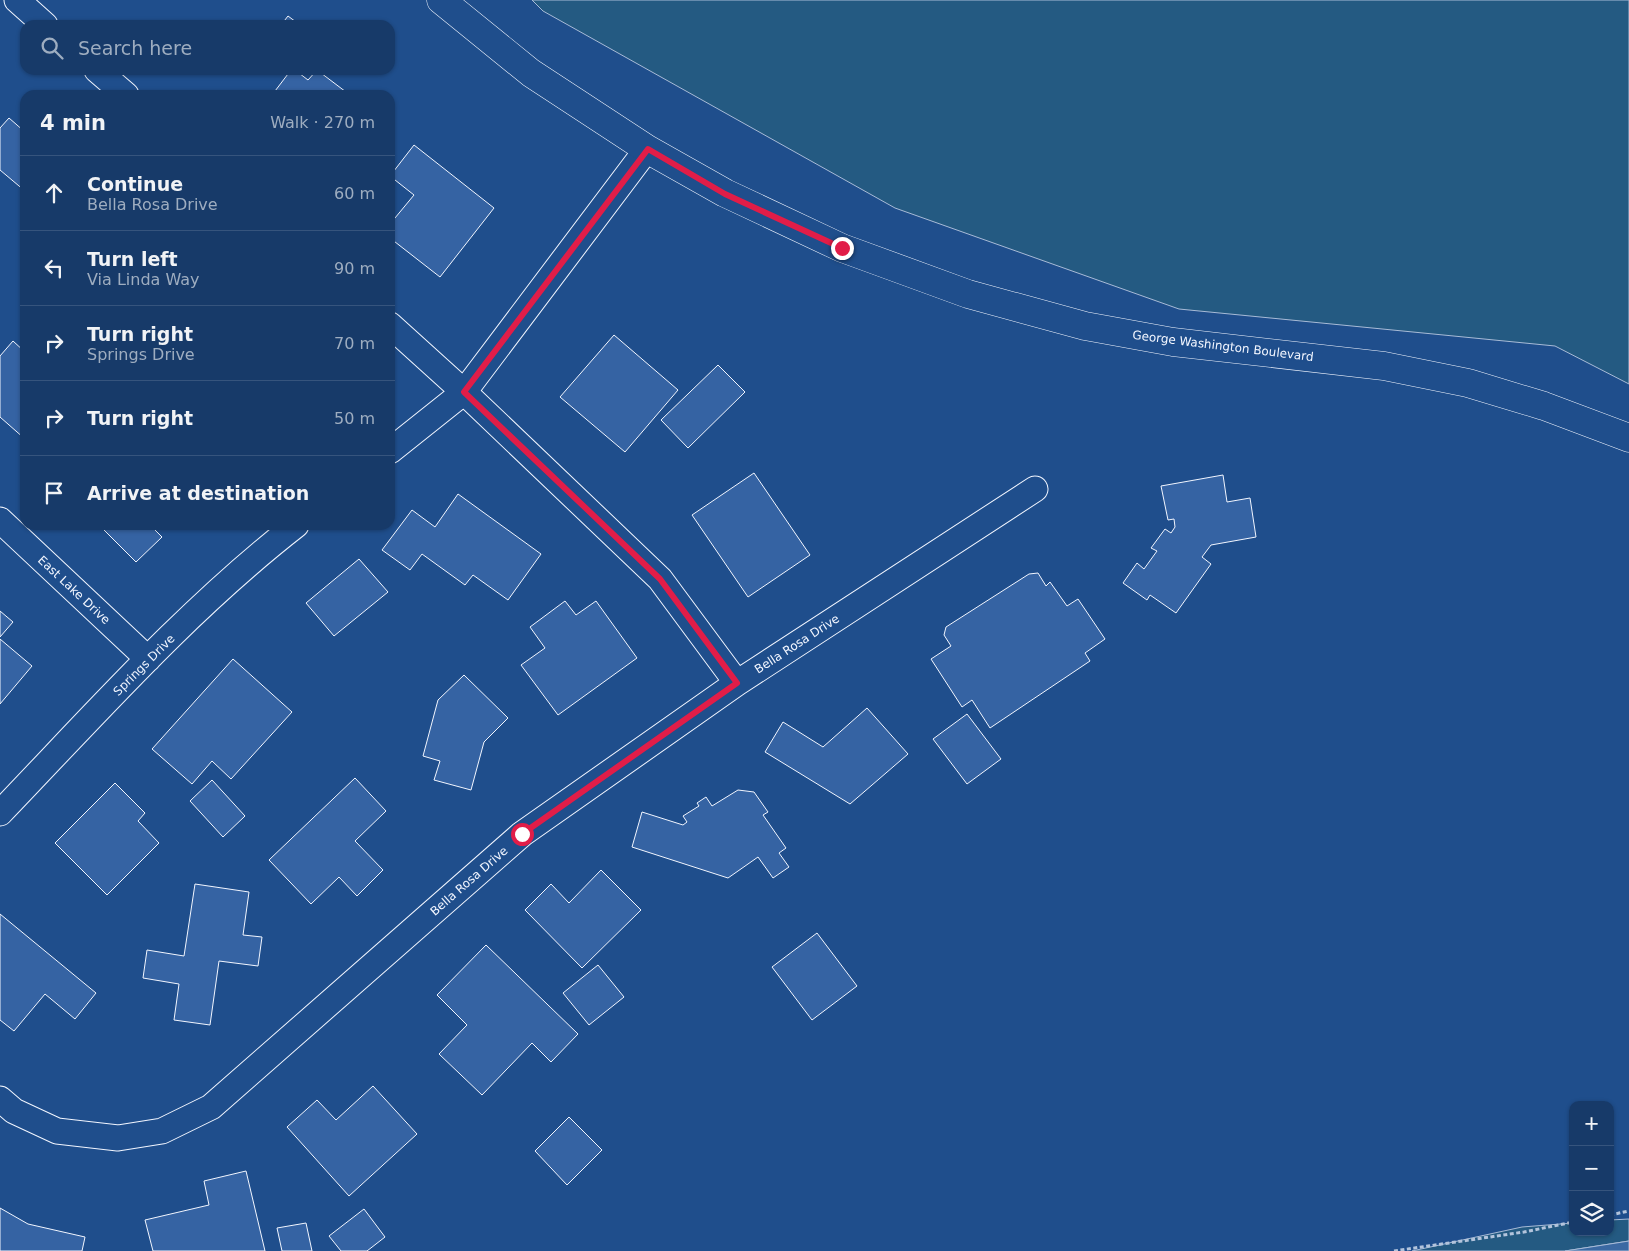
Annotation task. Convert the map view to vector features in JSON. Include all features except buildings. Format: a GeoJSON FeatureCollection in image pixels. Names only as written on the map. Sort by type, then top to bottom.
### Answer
{"type":"FeatureCollection","features":[{"type":"Feature","properties":{"kind":"main road","name":"George Washington Boulevard"},"geometry":{"type":"LineString","coordinates":[[441,0],[532,74],[648,149],[725,194],[842,248],[968,294],[1095,328],[1173,342],[1384,366],[1468,383],[1544,406],[1629,438]]}},
{"type":"Feature","properties":{"kind":"street"},"geometry":{"type":"LineString","coordinates":[[17,0],[40,20]]}},
{"type":"Feature","properties":{"kind":"street"},"geometry":{"type":"LineString","coordinates":[[103,75],[120,90]]}},
{"type":"Feature","properties":{"kind":"street"},"geometry":{"type":"LineString","coordinates":[[395,447],[464,392],[648,149]]}},
{"type":"Feature","properties":{"kind":"street"},"geometry":{"type":"LineString","coordinates":[[395,330],[464,392],[660,579],[737,683]]}},
{"type":"Feature","properties":{"kind":"street","name":"Bella Rosa Drive"},"geometry":{"type":"LineString","coordinates":[[0,1100],[14,1111],[57,1132],[118,1138],[162,1131],[211,1107],[522,834],[737,683],[1035,489]]}},
{"type":"Feature","properties":{"kind":"street","name":"East Lake Drive"},"geometry":{"type":"LineString","coordinates":[[0,520],[148,659]]}},
{"type":"Feature","properties":{"kind":"street","name":"Springs Drive"},"geometry":{"type":"LineString","coordinates":[[0,813],[148,659],[261,552],[290,530]]}},
{"type":"Feature","properties":{"kind":"path"},"geometry":{"type":"LineString","coordinates":[[1614,1214],[1629,1211]]}},
{"type":"Feature","properties":{"kind":"path"},"geometry":{"type":"LineString","coordinates":[[1394,1251],[1524,1232],[1569,1223]]}},
{"type":"Feature","properties":{"kind":"shaded area"},"geometry":{"type":"Polygon","coordinates":[[[532,0],[1629,0],[1629,384],[1555,346],[1179,309],[895,208],[543,11],[532,0]]]}},
{"type":"Feature","properties":{"kind":"shaded area"},"geometry":{"type":"Polygon","coordinates":[[[1629,1219],[1629,1241],[1565,1251],[1412,1251],[1522,1227],[1569,1223],[1569,1236],[1614,1236],[1614,1220],[1629,1219]]]}},
{"type":"Feature","properties":{"kind":"shaded area"},"geometry":{"type":"Polygon","coordinates":[[[1629,1241],[1629,1251],[1565,1251],[1629,1241]]]}},
{"type":"Feature","properties":{"kind":"route"},"geometry":{"type":"LineString","coordinates":[[522,834],[737,683],[660,579],[464,392],[648,149],[725,194],[842,248]]}}]}
